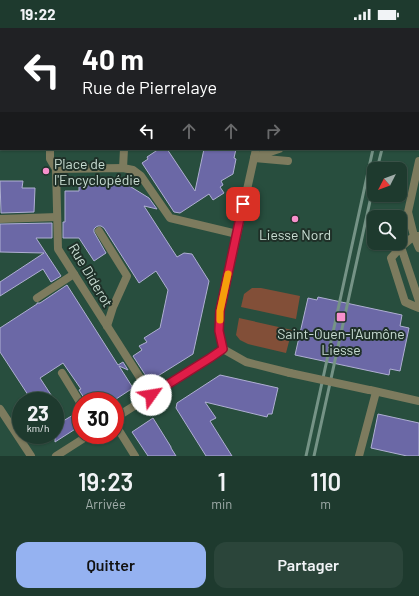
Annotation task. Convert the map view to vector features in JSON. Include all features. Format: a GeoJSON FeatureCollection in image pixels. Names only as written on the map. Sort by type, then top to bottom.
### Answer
{"type":"FeatureCollection","features":[{"type":"Feature","properties":{"kind":"street","name":"Rue Diderot"},"geometry":{"type":"LineString","coordinates":[[50,150],[50,158],[56,169],[58,249],[151,395]]}},
{"type":"Feature","properties":{"kind":"street"},"geometry":{"type":"LineString","coordinates":[[123,168],[124,150]]}},
{"type":"Feature","properties":{"kind":"street"},"geometry":{"type":"LineString","coordinates":[[256,150],[220,311],[219,331],[223,349],[246,362],[419,401]]}},
{"type":"Feature","properties":{"kind":"street"},"geometry":{"type":"LineString","coordinates":[[254,158],[276,150]]}},
{"type":"Feature","properties":{"kind":"street"},"geometry":{"type":"LineString","coordinates":[[254,158],[288,161]]}},
{"type":"Feature","properties":{"kind":"street"},"geometry":{"type":"LineString","coordinates":[[419,161],[408,212],[417,236],[419,248]]}},
{"type":"Feature","properties":{"kind":"street"},"geometry":{"type":"LineString","coordinates":[[56,169],[123,168],[133,170],[141,176],[170,218],[237,234]]}},
{"type":"Feature","properties":{"kind":"street"},"geometry":{"type":"LineString","coordinates":[[0,219],[57,217]]}},
{"type":"Feature","properties":{"kind":"street"},"geometry":{"type":"LineString","coordinates":[[98,231],[127,276],[113,307],[107,326]]}},
{"type":"Feature","properties":{"kind":"street"},"geometry":{"type":"LineString","coordinates":[[407,243],[417,236]]}},
{"type":"Feature","properties":{"kind":"street"},"geometry":{"type":"LineString","coordinates":[[398,250],[390,258],[406,302],[419,308]]}},
{"type":"Feature","properties":{"kind":"street"},"geometry":{"type":"LineString","coordinates":[[402,250],[419,301]]}},
{"type":"Feature","properties":{"kind":"street"},"geometry":{"type":"LineString","coordinates":[[37,298],[74,274]]}},
{"type":"Feature","properties":{"kind":"street"},"geometry":{"type":"LineString","coordinates":[[124,412],[223,349]]}},
{"type":"Feature","properties":{"kind":"street"},"geometry":{"type":"LineString","coordinates":[[62,373],[74,392]]}},
{"type":"Feature","properties":{"kind":"street"},"geometry":{"type":"LineString","coordinates":[[359,456],[372,391]]}},
{"type":"Feature","properties":{"kind":"street"},"geometry":{"type":"LineString","coordinates":[[0,409],[31,456]]}},
{"type":"Feature","properties":{"kind":"street"},"geometry":{"type":"LineString","coordinates":[[124,439],[134,456]]}},
{"type":"Feature","properties":{"kind":"street"},"geometry":{"type":"LineString","coordinates":[[56,456],[75,444]]}},
{"type":"Feature","properties":{"kind":"shaded area"},"geometry":{"type":"Polygon","coordinates":[[[252,288],[261,288],[300,296],[296,319],[241,307],[244,294],[252,288]]]}},
{"type":"Feature","properties":{"kind":"shaded area"},"geometry":{"type":"Polygon","coordinates":[[[239,318],[292,330],[286,353],[248,344],[240,340],[236,335],[239,318]]]}},
{"type":"Feature","properties":{"kind":"building"},"geometry":{"type":"Polygon","coordinates":[[[158,150],[168,150],[195,191],[204,150],[236,150],[234,158],[236,159],[233,174],[221,181],[223,185],[220,187],[224,193],[213,200],[209,194],[180,213],[174,212],[142,163],[148,159],[147,157],[158,150]]]}},
{"type":"Feature","properties":{"kind":"building"},"geometry":{"type":"Polygon","coordinates":[[[0,181],[23,181],[22,188],[35,188],[34,212],[1,213],[0,181]]]}},
{"type":"Feature","properties":{"kind":"building"},"geometry":{"type":"Polygon","coordinates":[[[79,182],[123,182],[149,198],[157,209],[144,206],[177,257],[184,253],[192,254],[209,281],[193,354],[153,379],[146,376],[133,356],[142,350],[139,346],[147,342],[144,338],[160,328],[168,290],[156,271],[139,283],[104,228],[101,226],[96,227],[94,232],[106,253],[94,261],[79,238],[63,238],[63,222],[65,222],[65,191],[79,191],[79,182]]]}},
{"type":"Feature","properties":{"kind":"building"},"geometry":{"type":"Polygon","coordinates":[[[52,223],[52,238],[36,238],[61,276],[51,282],[43,269],[0,296],[0,282],[44,253],[0,252],[0,224],[52,223]]]}},
{"type":"Feature","properties":{"kind":"building"},"geometry":{"type":"Polygon","coordinates":[[[67,285],[118,365],[123,362],[128,370],[119,366],[133,388],[124,394],[124,392],[80,392],[79,390],[81,389],[63,363],[40,378],[49,392],[26,392],[0,352],[0,328],[37,303],[40,303],[67,285]]]}},
{"type":"Feature","properties":{"kind":"building"},"geometry":{"type":"Polygon","coordinates":[[[318,297],[402,315],[400,326],[409,328],[400,371],[390,369],[389,375],[295,355],[308,298],[317,300],[318,297]]]}},
{"type":"Feature","properties":{"kind":"building"},"geometry":{"type":"Polygon","coordinates":[[[220,375],[278,388],[272,414],[268,414],[267,417],[205,402],[216,418],[210,421],[232,456],[206,456],[176,408],[177,403],[220,375]]]}},
{"type":"Feature","properties":{"kind":"building"},"geometry":{"type":"Polygon","coordinates":[[[378,414],[419,423],[419,456],[407,456],[371,448],[378,414]]]}},
{"type":"Feature","properties":{"kind":"building"},"geometry":{"type":"Polygon","coordinates":[[[72,416],[72,431],[64,436],[64,420],[72,416]]]}},
{"type":"Feature","properties":{"kind":"building"},"geometry":{"type":"Polygon","coordinates":[[[153,418],[176,456],[148,456],[132,432],[153,418]]]}},
{"type":"Feature","properties":{"kind":"railway"},"geometry":{"type":"LineString","coordinates":[[306,456],[373,150]]}},
{"type":"Feature","properties":{"kind":"railway"},"geometry":{"type":"LineString","coordinates":[[379,162],[382,150]]}},
{"type":"Feature","properties":{"kind":"railway"},"geometry":{"type":"LineString","coordinates":[[314,456],[370,202]]}},
{"type":"Feature","properties":{"kind":"slow traffic"},"geometry":{"type":"LineString","coordinates":[[220,320],[220,311],[228,274]]}},
{"type":"Feature","properties":{"kind":"place","name":"Place de l'Encyclopédie"},"geometry":{"type":"Point","coordinates":[46,171]}},
{"type":"Feature","properties":{"kind":"place","name":"Liesse Nord"},"geometry":{"type":"Point","coordinates":[295,219]}},
{"type":"Feature","properties":{"kind":"place","name":"Saint-Ouen-l'Aumône Liesse"},"geometry":{"type":"Point","coordinates":[341,317]}},
{"type":"Feature","properties":{"kind":"route"},"geometry":{"type":"LineString","coordinates":[[151,395],[223,349],[219,331],[220,311],[243,204]]}}]}
